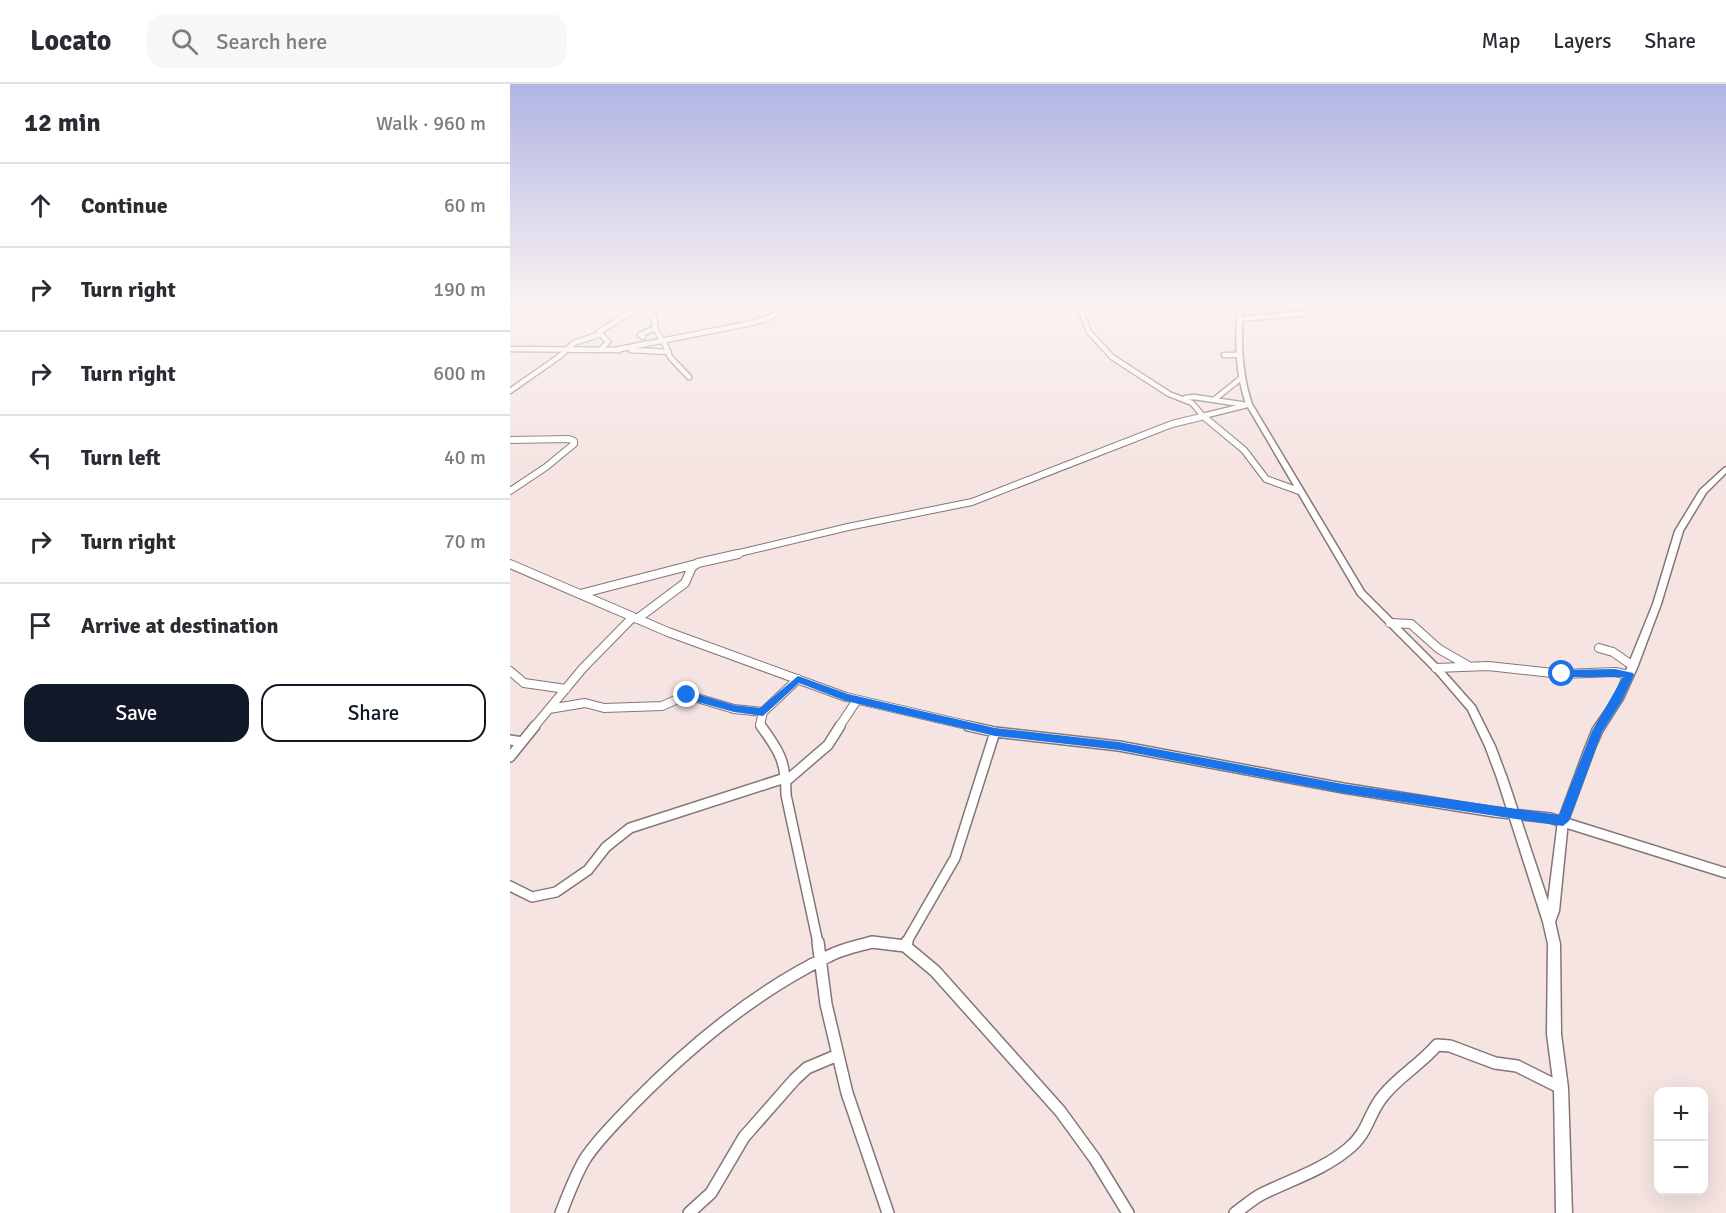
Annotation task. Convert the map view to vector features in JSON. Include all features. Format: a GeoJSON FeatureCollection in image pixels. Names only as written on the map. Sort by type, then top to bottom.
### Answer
{"type":"FeatureCollection","features":[{"type":"Feature","properties":{"kind":"street"},"geometry":{"type":"LineString","coordinates":[[510,391],[554,359]]}},
{"type":"Feature","properties":{"kind":"street"},"geometry":{"type":"LineString","coordinates":[[673,359],[689,377]]}},
{"type":"Feature","properties":{"kind":"street"},"geometry":{"type":"LineString","coordinates":[[1115,359],[1169,394],[1192,403],[1203,416],[1244,450],[1266,479],[1299,491]]}},
{"type":"Feature","properties":{"kind":"street"},"geometry":{"type":"LineString","coordinates":[[1239,359],[1240,380],[1249,405],[1361,593],[1461,695],[1476,716],[1490,746],[1549,922],[1554,944],[1554,1034],[1561,1088],[1564,1213]]}},
{"type":"Feature","properties":{"kind":"street"},"geometry":{"type":"LineString","coordinates":[[1215,399],[1240,380]]}},
{"type":"Feature","properties":{"kind":"street"},"geometry":{"type":"LineString","coordinates":[[1183,398],[1215,399],[1249,405]]}},
{"type":"Feature","properties":{"kind":"street"},"geometry":{"type":"LineString","coordinates":[[578,594],[848,527],[972,502],[1161,428],[1249,405]]}},
{"type":"Feature","properties":{"kind":"street"},"geometry":{"type":"LineString","coordinates":[[510,440],[569,439],[574,441],[574,444],[546,467],[510,491]]}},
{"type":"Feature","properties":{"kind":"street"},"geometry":{"type":"LineString","coordinates":[[1549,922],[1553,911],[1563,821],[1597,731],[1618,699],[1631,670],[1657,604],[1679,531],[1703,492],[1726,469]]}},
{"type":"Feature","properties":{"kind":"street"},"geometry":{"type":"LineString","coordinates":[[510,757],[583,668],[635,618],[685,583],[692,567],[698,563]]}},
{"type":"Feature","properties":{"kind":"street"},"geometry":{"type":"LineString","coordinates":[[510,564],[635,618],[857,700],[995,732],[1119,746],[1343,788],[1563,821],[1726,873]]}},
{"type":"Feature","properties":{"kind":"street"},"geometry":{"type":"LineString","coordinates":[[1390,623],[1411,624],[1437,647],[1468,666]]}},
{"type":"Feature","properties":{"kind":"street"},"geometry":{"type":"LineString","coordinates":[[1599,648],[1613,652],[1631,670]]}},
{"type":"Feature","properties":{"kind":"street"},"geometry":{"type":"LineString","coordinates":[[1436,668],[1488,666],[1562,674],[1631,670]]}},
{"type":"Feature","properties":{"kind":"street"},"geometry":{"type":"LineString","coordinates":[[510,670],[525,683],[554,685],[566,689]]}},
{"type":"Feature","properties":{"kind":"street"},"geometry":{"type":"LineString","coordinates":[[798,679],[763,712],[760,725],[782,759],[786,770],[785,780],[811,903],[826,1005],[847,1093],[888,1213]]}},
{"type":"Feature","properties":{"kind":"street"},"geometry":{"type":"LineString","coordinates":[[549,709],[585,703],[604,708],[662,706],[682,696],[690,695],[734,709],[763,712]]}},
{"type":"Feature","properties":{"kind":"street"},"geometry":{"type":"LineString","coordinates":[[510,886],[532,897],[556,892],[588,870],[606,847],[630,828],[785,780],[828,745],[857,700]]}},
{"type":"Feature","properties":{"kind":"street"},"geometry":{"type":"LineString","coordinates":[[904,946],[955,858],[995,732]]}},
{"type":"Feature","properties":{"kind":"street"},"geometry":{"type":"LineString","coordinates":[[510,740],[522,741]]}},
{"type":"Feature","properties":{"kind":"street"},"geometry":{"type":"LineString","coordinates":[[561,1213],[590,1153],[649,1088],[719,1026],[820,958],[870,943],[894,943],[904,946],[934,969],[1044,1093],[1092,1153],[1128,1213]]}},
{"type":"Feature","properties":{"kind":"street"},"geometry":{"type":"LineString","coordinates":[[1235,1213],[1260,1195],[1317,1169],[1351,1146],[1363,1135],[1382,1097],[1405,1074],[1422,1062],[1437,1045],[1450,1046],[1495,1063],[1517,1066],[1561,1088]]}},
{"type":"Feature","properties":{"kind":"street"},"geometry":{"type":"LineString","coordinates":[[689,1213],[711,1193],[744,1137],[795,1079],[807,1068],[838,1055]]}},
{"type":"Feature","properties":{"kind":"route"},"geometry":{"type":"LineString","coordinates":[[687,695],[734,709],[763,712],[798,679],[846,697],[995,732],[1119,746],[1343,788],[1563,821],[1597,731],[1618,699],[1629,675],[1615,672],[1562,674]]}}]}
